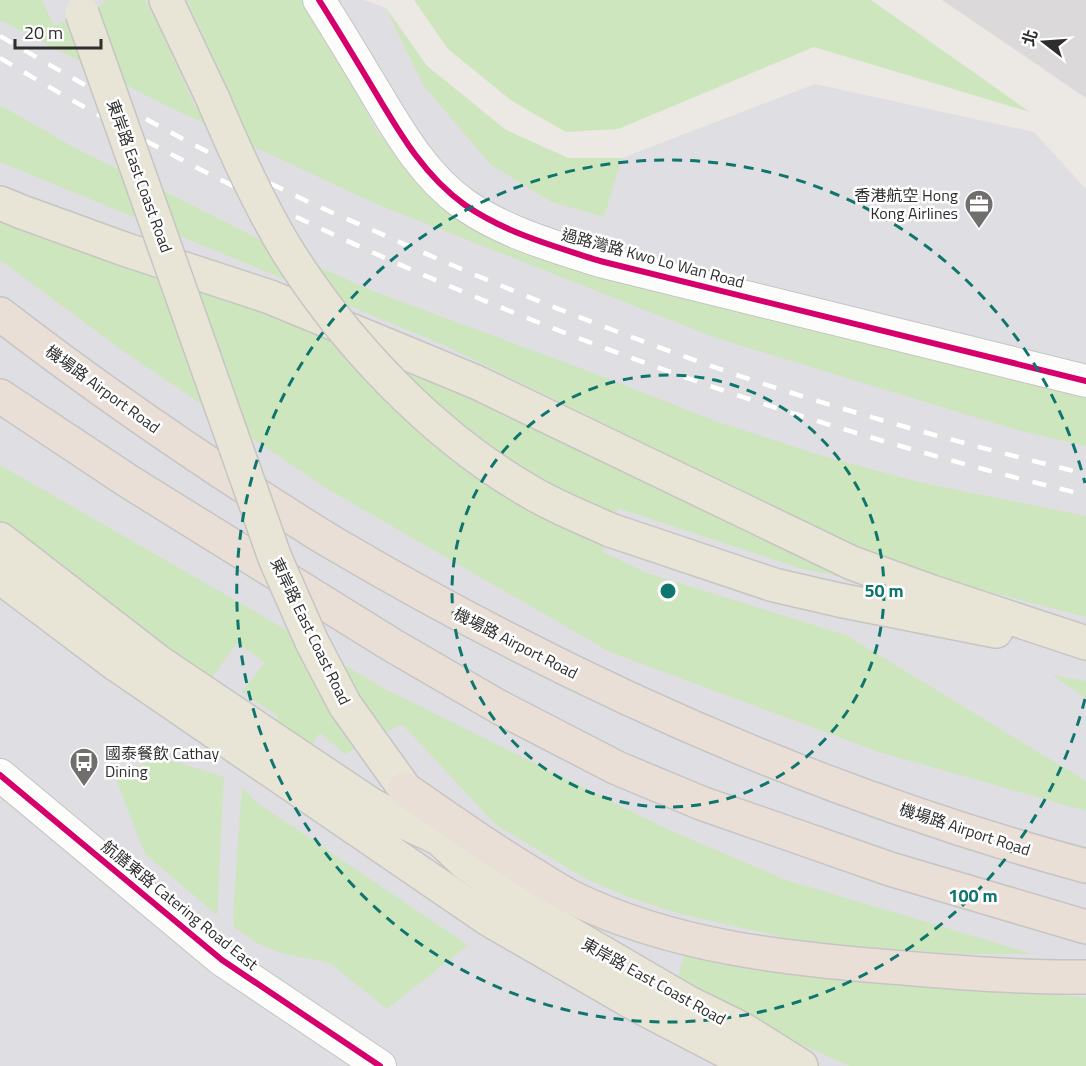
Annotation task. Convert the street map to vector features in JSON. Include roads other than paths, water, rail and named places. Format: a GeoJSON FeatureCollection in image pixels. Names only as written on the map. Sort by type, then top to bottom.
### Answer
{"type":"FeatureCollection","features":[{"type":"Feature","properties":{"kind":"highway","name":"機場路 Airport Road"},"geometry":{"type":"LineString","coordinates":[[0,314],[108,395],[333,543],[509,641],[678,722],[772,761],[940,823],[1086,866]]}},
{"type":"Feature","properties":{"kind":"highway"},"geometry":{"type":"LineString","coordinates":[[0,396],[128,481],[393,645],[499,707],[617,768],[701,803],[890,869],[1086,927]]}},
{"type":"Feature","properties":{"kind":"highway"},"geometry":{"type":"LineString","coordinates":[[405,789],[509,860],[568,896],[636,924],[671,935],[751,952],[833,963],[1014,977],[1086,977]]}},
{"type":"Feature","properties":{"kind":"main road"},"geometry":{"type":"LineString","coordinates":[[166,0],[229,138],[284,245],[323,303],[360,348],[412,402],[466,450],[528,491],[562,509],[610,530],[774,585],[897,612],[1086,648]]}},
{"type":"Feature","properties":{"kind":"main road","name":"東岸路 East Coast Road"},"geometry":{"type":"LineString","coordinates":[[79,7],[275,558],[312,642],[345,705],[428,824],[464,861],[538,915],[690,1003],[742,1029],[801,1066]]}},
{"type":"Feature","properties":{"kind":"main road"},"geometry":{"type":"LineString","coordinates":[[0,203],[124,249],[281,302],[476,382],[852,563],[1086,643]]}},
{"type":"Feature","properties":{"kind":"main road"},"geometry":{"type":"LineString","coordinates":[[0,539],[160,663],[335,782],[381,810],[441,839]]}},
{"type":"Feature","properties":{"kind":"main road"},"geometry":{"type":"LineString","coordinates":[[0,577],[117,665],[488,919],[647,1011],[734,1055],[775,1066]]}},
{"type":"Feature","properties":{"kind":"street","name":"過路灣路 Kwo Lo Wan Road"},"geometry":{"type":"LineString","coordinates":[[320,0],[406,144],[426,169],[465,205],[516,233],[600,261],[1086,381]]}},
{"type":"Feature","properties":{"kind":"street","name":"航膳東路 Catering Road East"},"geometry":{"type":"LineString","coordinates":[[0,775],[222,960],[380,1066]]}},
{"type":"Feature","properties":{"kind":"railway"},"geometry":{"type":"LineString","coordinates":[[0,36],[177,136],[297,197],[465,271],[554,307],[689,358],[821,402],[953,440],[1086,474]]}},
{"type":"Feature","properties":{"kind":"railway"},"geometry":{"type":"LineString","coordinates":[[0,58],[127,131],[257,198],[391,260],[526,318],[665,370],[804,417],[945,459],[1086,495]]}},
{"type":"Feature","properties":{"kind":"place","name":"香港航空 Hong Kong Airlines"},"geometry":{"type":"Point","coordinates":[979,230]}},
{"type":"Feature","properties":{"kind":"place","name":"國泰餐飲 Cathay Dining"},"geometry":{"type":"Point","coordinates":[84,788]}}]}
